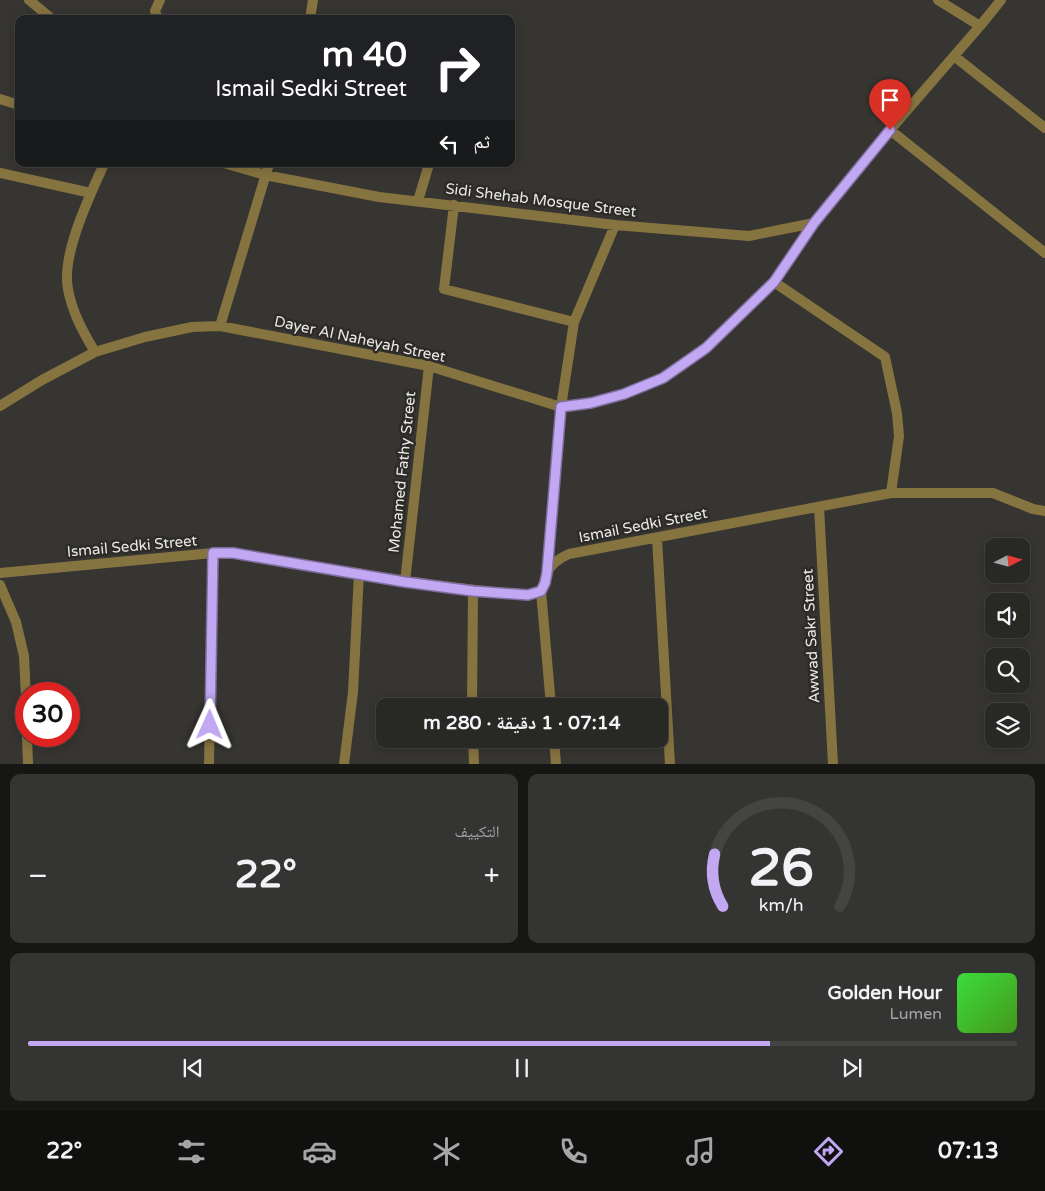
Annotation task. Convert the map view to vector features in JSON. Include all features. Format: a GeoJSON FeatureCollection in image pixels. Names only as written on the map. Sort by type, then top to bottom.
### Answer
{"type":"FeatureCollection","features":[{"type":"Feature","properties":{"kind":"street"},"geometry":{"type":"LineString","coordinates":[[29,0],[47,15]]}},
{"type":"Feature","properties":{"kind":"street"},"geometry":{"type":"LineString","coordinates":[[156,15],[155,11],[160,0]]}},
{"type":"Feature","properties":{"kind":"street"},"geometry":{"type":"LineString","coordinates":[[311,15],[313,0]]}},
{"type":"Feature","properties":{"kind":"street"},"geometry":{"type":"LineString","coordinates":[[938,0],[980,26]]}},
{"type":"Feature","properties":{"kind":"street","name":"Dayer Al Naheyah Street"},"geometry":{"type":"LineString","coordinates":[[0,406],[42,380],[95,352],[145,337],[192,328],[220,326],[429,366],[561,407],[591,403],[624,394],[663,378],[706,348],[774,282],[814,223],[890,130],[1001,0]]}},
{"type":"Feature","properties":{"kind":"street"},"geometry":{"type":"LineString","coordinates":[[954,56],[1045,128]]}},
{"type":"Feature","properties":{"kind":"street"},"geometry":{"type":"LineString","coordinates":[[0,100],[15,104]]}},
{"type":"Feature","properties":{"kind":"street"},"geometry":{"type":"LineString","coordinates":[[890,130],[1045,253]]}},
{"type":"Feature","properties":{"kind":"street"},"geometry":{"type":"LineString","coordinates":[[95,352],[78,322],[67,288],[67,269],[71,249],[91,193],[103,167]]}},
{"type":"Feature","properties":{"kind":"street","name":"Sidi Shehab Mosque Street"},"geometry":{"type":"LineString","coordinates":[[237,167],[265,175],[379,197],[615,225],[749,236],[762,235],[814,223]]}},
{"type":"Feature","properties":{"kind":"street"},"geometry":{"type":"LineString","coordinates":[[220,326],[268,167]]}},
{"type":"Feature","properties":{"kind":"street"},"geometry":{"type":"LineString","coordinates":[[418,201],[428,167]]}},
{"type":"Feature","properties":{"kind":"street"},"geometry":{"type":"LineString","coordinates":[[0,173],[91,193]]}},
{"type":"Feature","properties":{"kind":"street"},"geometry":{"type":"LineString","coordinates":[[454,205],[444,289],[574,322]]}},
{"type":"Feature","properties":{"kind":"street"},"geometry":{"type":"LineString","coordinates":[[547,573],[561,407],[574,322],[615,225]]}},
{"type":"Feature","properties":{"kind":"street"},"geometry":{"type":"LineString","coordinates":[[774,282],[885,356],[897,413],[899,436],[891,493]]}},
{"type":"Feature","properties":{"kind":"street","name":"Mohamed Fathy Street"},"geometry":{"type":"LineString","coordinates":[[405,582],[429,366]]}},
{"type":"Feature","properties":{"kind":"street","name":"Ismail Sedki Street"},"geometry":{"type":"LineString","coordinates":[[0,573],[213,553],[233,553],[405,582],[473,591],[528,595],[541,591],[547,573],[559,558],[569,554],[891,493],[993,493],[1033,509],[1045,511]]}},
{"type":"Feature","properties":{"kind":"street","name":"Awwad Sakr Street"},"geometry":{"type":"LineString","coordinates":[[819,507],[833,764]]}},
{"type":"Feature","properties":{"kind":"street"},"geometry":{"type":"LineString","coordinates":[[657,538],[670,764]]}},
{"type":"Feature","properties":{"kind":"street"},"geometry":{"type":"LineString","coordinates":[[209,764],[213,553]]}},
{"type":"Feature","properties":{"kind":"street"},"geometry":{"type":"LineString","coordinates":[[344,764],[353,692],[359,573]]}},
{"type":"Feature","properties":{"kind":"street"},"geometry":{"type":"LineString","coordinates":[[0,586],[16,622],[24,656],[25,682]]}},
{"type":"Feature","properties":{"kind":"street"},"geometry":{"type":"LineString","coordinates":[[472,698],[473,591]]}},
{"type":"Feature","properties":{"kind":"street"},"geometry":{"type":"LineString","coordinates":[[541,591],[550,698]]}},
{"type":"Feature","properties":{"kind":"street"},"geometry":{"type":"LineString","coordinates":[[27,747],[28,764]]}},
{"type":"Feature","properties":{"kind":"street"},"geometry":{"type":"LineString","coordinates":[[473,748],[474,764]]}},
{"type":"Feature","properties":{"kind":"street"},"geometry":{"type":"LineString","coordinates":[[555,748],[556,764]]}},
{"type":"Feature","properties":{"kind":"route"},"geometry":{"type":"LineString","coordinates":[[210,725],[213,553],[233,553],[405,582],[473,591],[528,595],[541,591],[547,573],[561,407],[591,403],[624,394],[663,378],[706,348],[774,282],[814,223],[890,130]]}}]}
